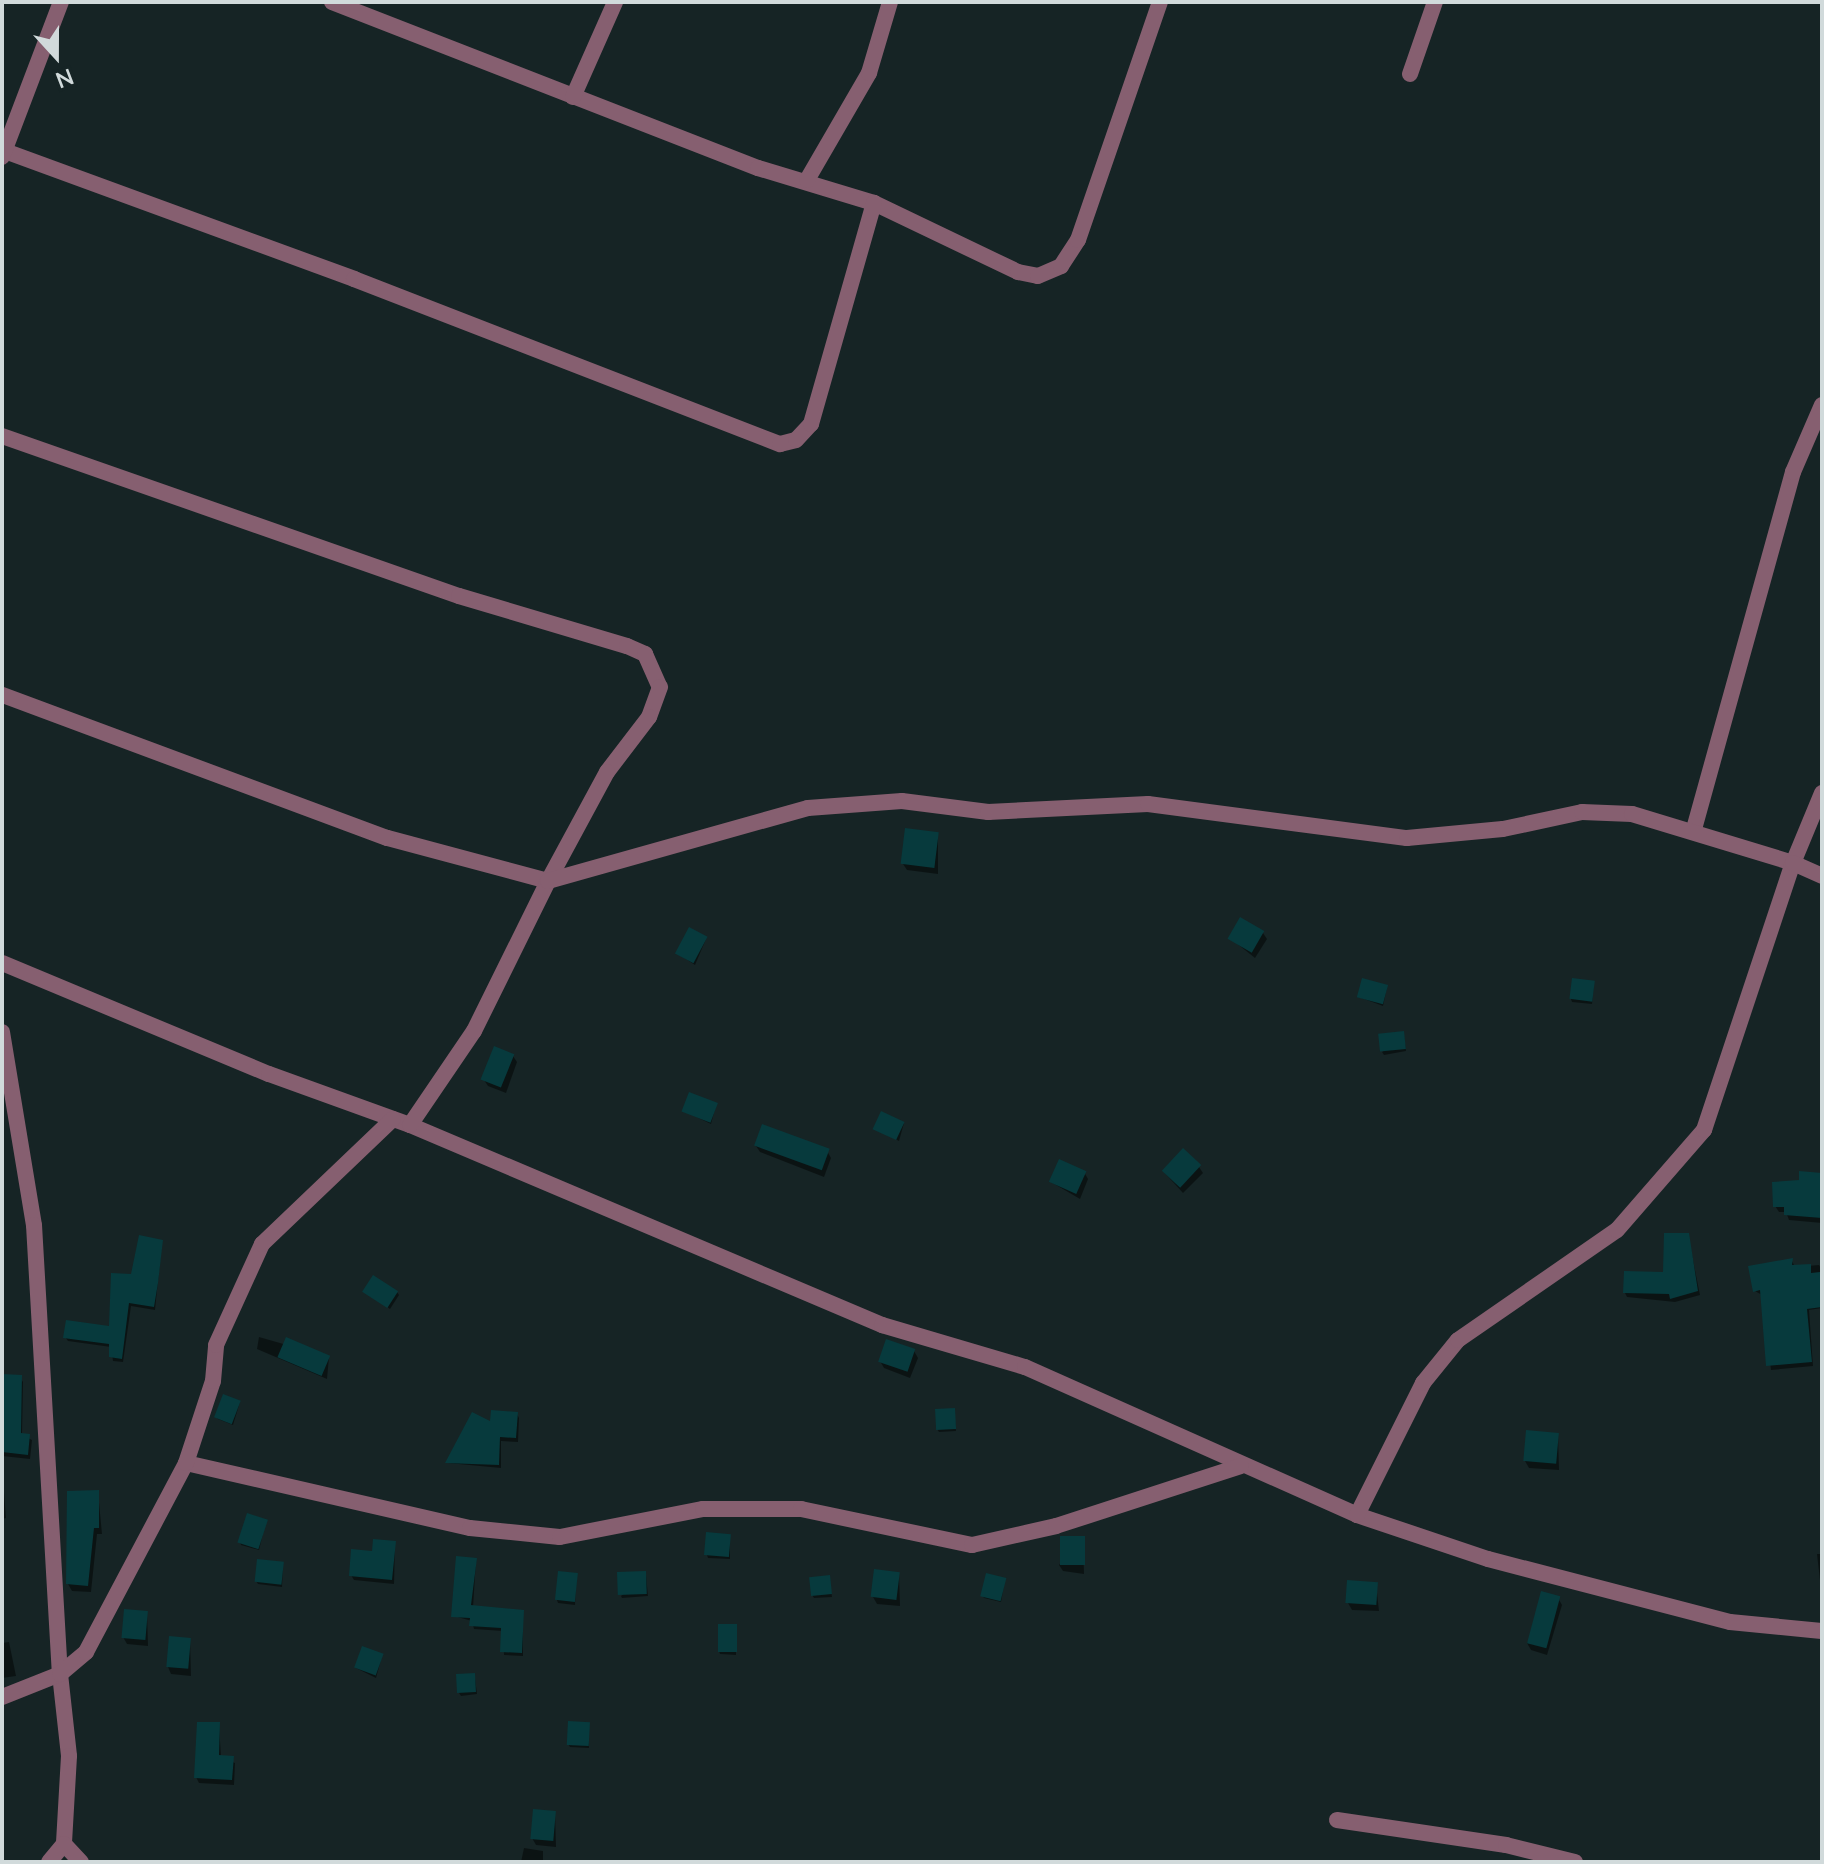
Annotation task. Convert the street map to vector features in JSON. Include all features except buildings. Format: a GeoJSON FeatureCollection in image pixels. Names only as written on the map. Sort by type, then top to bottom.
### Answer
{"type":"FeatureCollection","features":[{"type":"Feature","properties":{"kind":"street"},"geometry":{"type":"LineString","coordinates":[[61,2],[3,153],[340,274],[780,444],[796,440],[811,424],[874,203]]}},
{"type":"Feature","properties":{"kind":"street"},"geometry":{"type":"LineString","coordinates":[[332,2],[758,168],[807,180],[874,203],[1018,272],[1051,273],[1078,240],[1156,3]]}},
{"type":"Feature","properties":{"kind":"street"},"geometry":{"type":"LineString","coordinates":[[573,97],[615,2]]}},
{"type":"Feature","properties":{"kind":"street"},"geometry":{"type":"LineString","coordinates":[[807,180],[869,73],[890,2]]}},
{"type":"Feature","properties":{"kind":"street"},"geometry":{"type":"LineString","coordinates":[[1410,74],[1435,2]]}},
{"type":"Feature","properties":{"kind":"street"},"geometry":{"type":"LineString","coordinates":[[1694,829],[1793,472],[1822,405]]}},
{"type":"Feature","properties":{"kind":"street"},"geometry":{"type":"LineString","coordinates":[[2,436],[459,596],[645,654],[660,687],[649,717],[607,772],[548,881],[474,1031],[410,1125]]}},
{"type":"Feature","properties":{"kind":"street"},"geometry":{"type":"LineString","coordinates":[[2,695],[387,838],[548,881],[808,808],[902,801],[988,812],[1148,804],[1407,838],[1503,829],[1582,812],[1632,814],[1694,829],[1822,876]]}},
{"type":"Feature","properties":{"kind":"street"},"geometry":{"type":"LineString","coordinates":[[1357,1515],[1423,1383],[1458,1340],[1617,1230],[1704,1130],[1793,863],[1822,793]]}},
{"type":"Feature","properties":{"kind":"street"},"geometry":{"type":"LineString","coordinates":[[2,963],[269,1074],[410,1125],[882,1325],[1025,1367],[1241,1466],[1357,1515],[1488,1559],[1730,1622],[1822,1631]]}},
{"type":"Feature","properties":{"kind":"street"},"geometry":{"type":"LineString","coordinates":[[2,1032],[34,1225],[60,1674],[69,1756],[64,1844],[49,1862]]}},
{"type":"Feature","properties":{"kind":"street"},"geometry":{"type":"LineString","coordinates":[[2,1697],[60,1674],[86,1652],[186,1463],[213,1381],[216,1345],[262,1244],[393,1119]]}},
{"type":"Feature","properties":{"kind":"street"},"geometry":{"type":"LineString","coordinates":[[186,1463],[470,1528],[560,1537],[703,1509],[801,1509],[972,1545],[1056,1526],[1241,1466]]}},
{"type":"Feature","properties":{"kind":"street"},"geometry":{"type":"LineString","coordinates":[[1337,1820],[1506,1845],[1575,1862]]}},
{"type":"Feature","properties":{"kind":"street"},"geometry":{"type":"LineString","coordinates":[[64,1844],[81,1862]]}}]}
